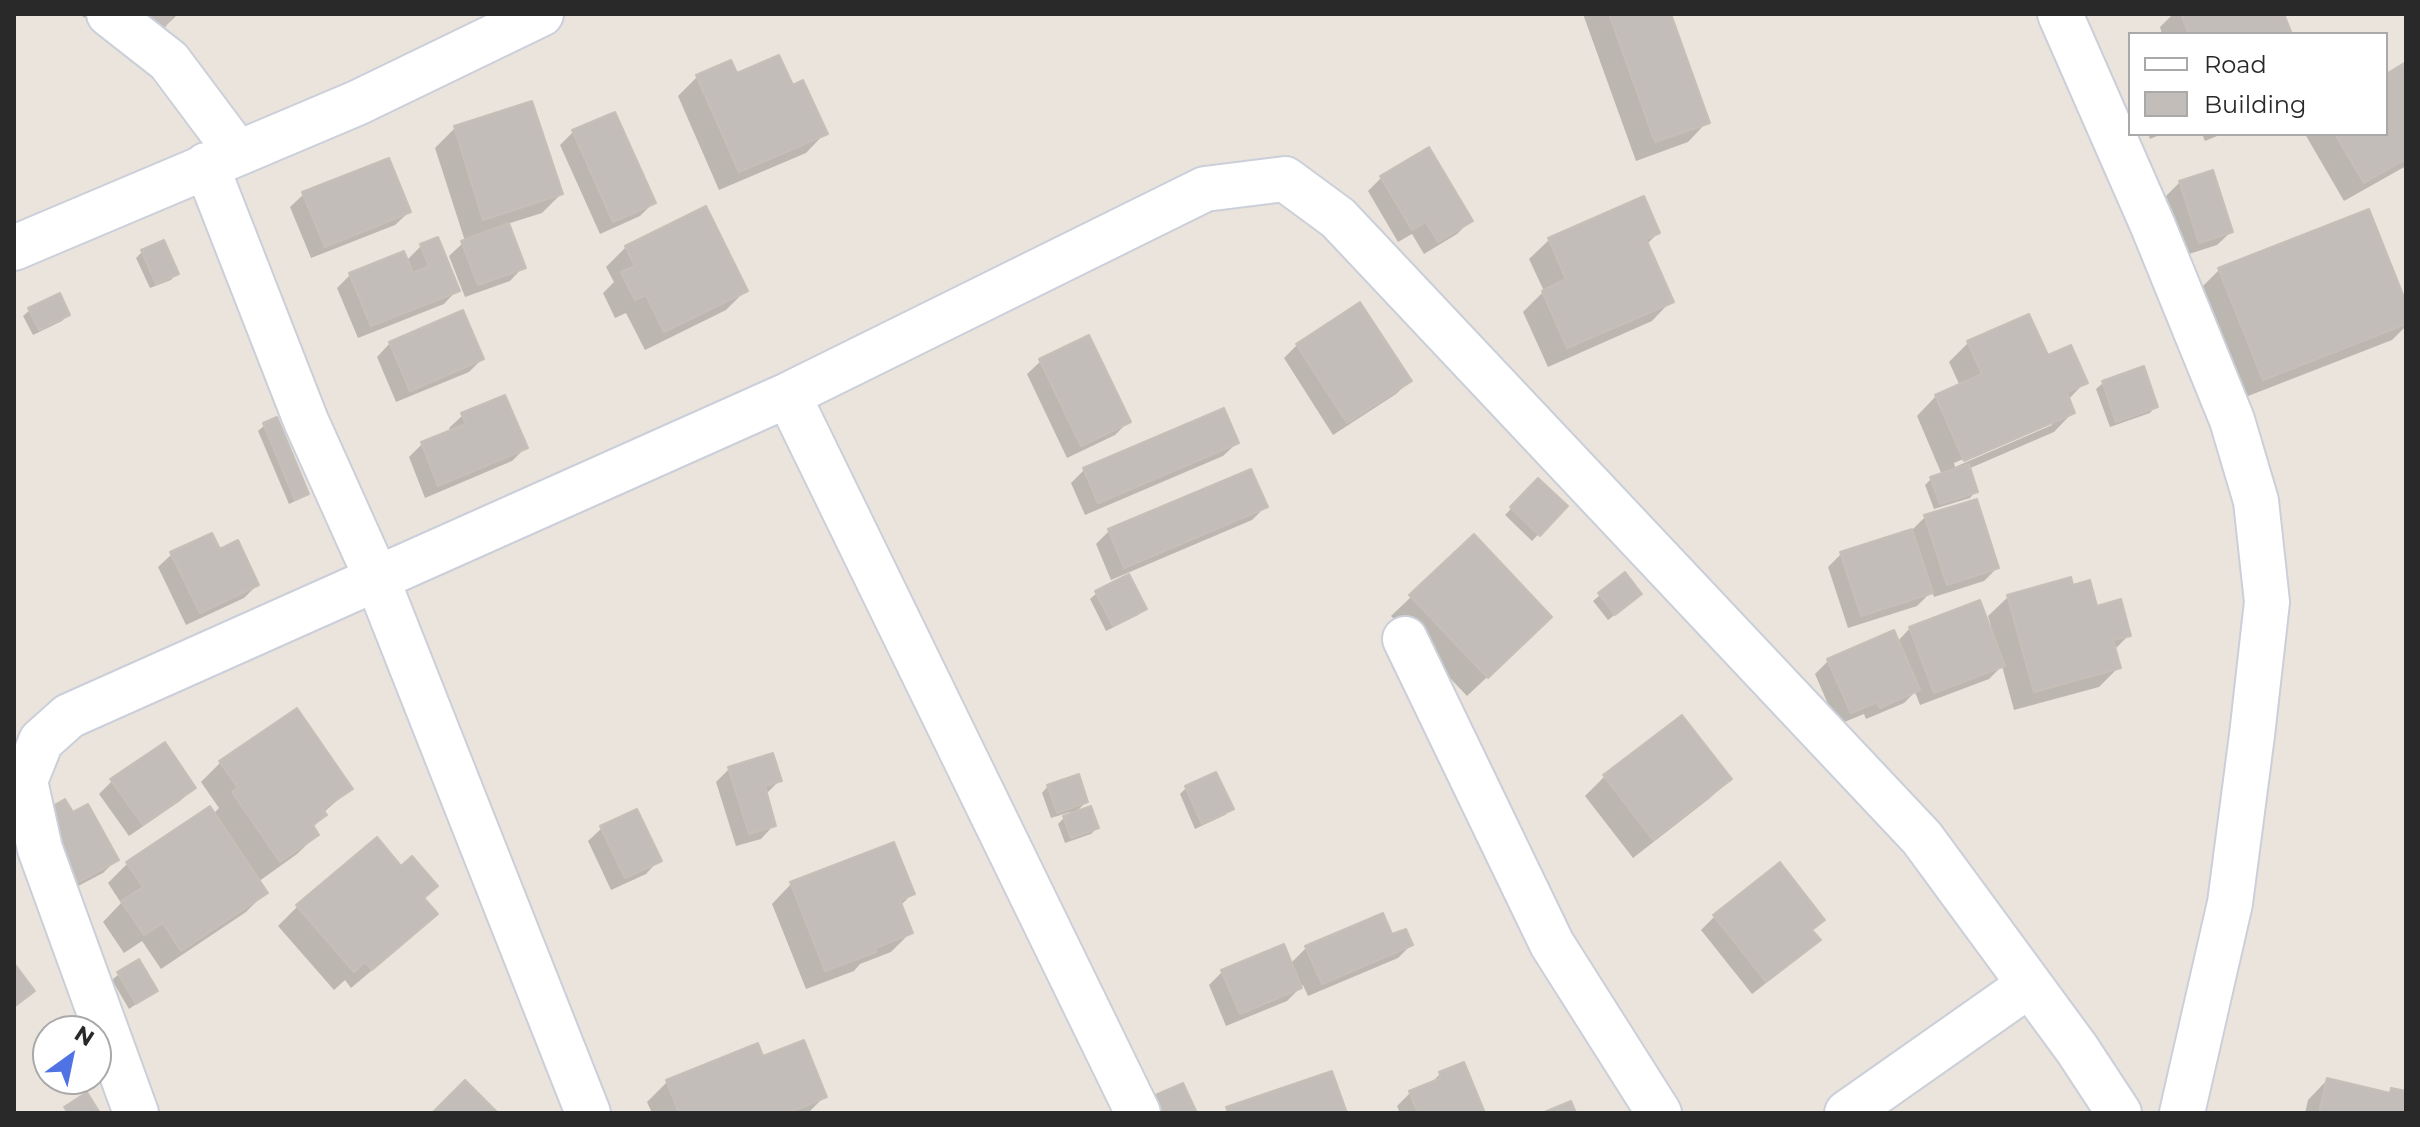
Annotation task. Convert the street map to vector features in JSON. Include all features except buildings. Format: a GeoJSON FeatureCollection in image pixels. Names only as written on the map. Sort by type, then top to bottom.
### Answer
{"type":"FeatureCollection","features":[{"type":"Feature","properties":{"kind":"street"},"geometry":{"type":"LineString","coordinates":[[109,14],[169,61],[221,159],[306,421],[377,579],[588,1113]]}},
{"type":"Feature","properties":{"kind":"street"},"geometry":{"type":"LineString","coordinates":[[14,248],[357,103],[541,14]]}},
{"type":"Feature","properties":{"kind":"street"},"geometry":{"type":"LineString","coordinates":[[2060,14],[2153,226],[2232,420],[2256,501],[2267,602],[2252,735],[2230,903],[2182,1113]]}},
{"type":"Feature","properties":{"kind":"street"},"geometry":{"type":"LineString","coordinates":[[136,1113],[27,860],[25,781],[41,741],[69,716],[788,395],[1205,189],[1285,179],[1338,218],[1922,838],[2077,1049],[2119,1113]]}},
{"type":"Feature","properties":{"kind":"street"},"geometry":{"type":"LineString","coordinates":[[788,395],[1138,1113]]}},
{"type":"Feature","properties":{"kind":"street"},"geometry":{"type":"LineString","coordinates":[[1405,639],[1552,944],[1659,1113]]}},
{"type":"Feature","properties":{"kind":"street"},"geometry":{"type":"LineString","coordinates":[[1847,1113],[2029,985]]}}]}
